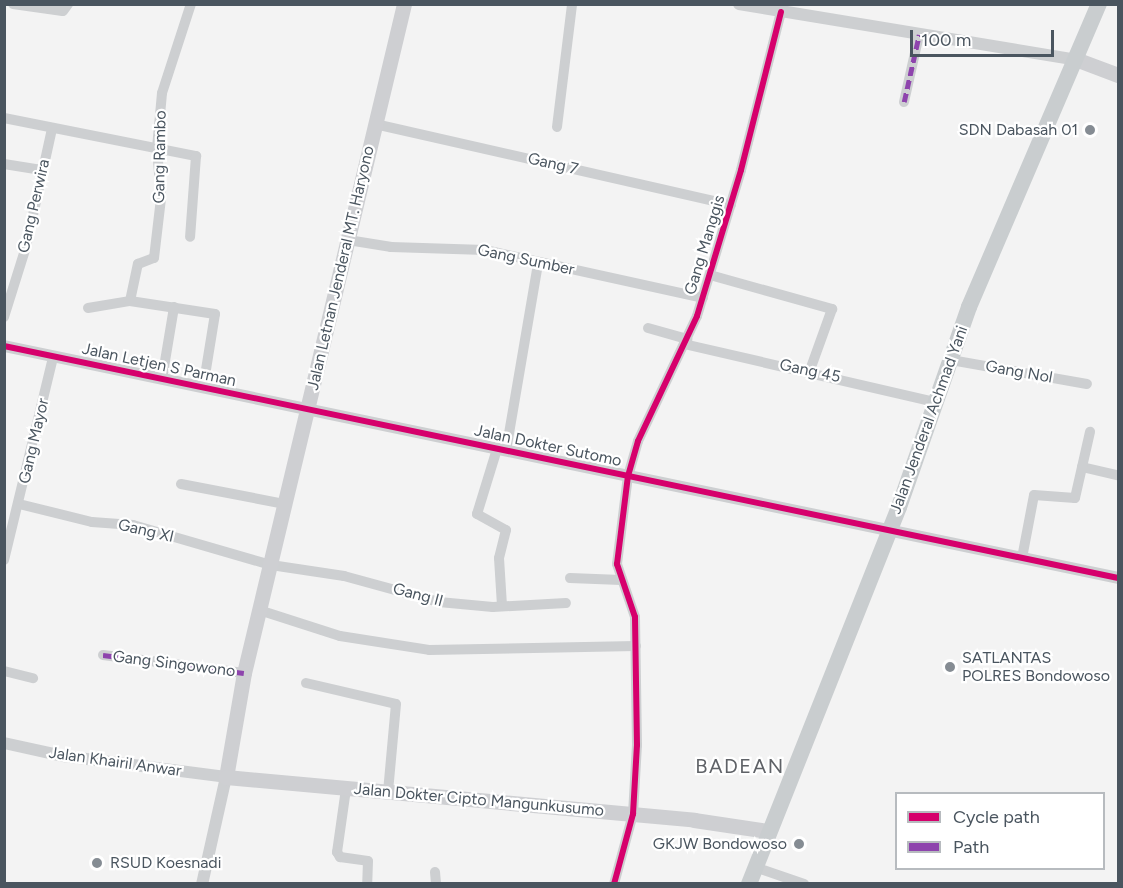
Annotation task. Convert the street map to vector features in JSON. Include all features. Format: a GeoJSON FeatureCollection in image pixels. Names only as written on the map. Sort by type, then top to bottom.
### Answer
{"type":"FeatureCollection","features":[{"type":"Feature","properties":{"kind":"main road","name":"Jalan Letnan Jenderal MT. Haryono"},"geometry":{"type":"LineString","coordinates":[[226,777],[244,673],[404,4]]}},
{"type":"Feature","properties":{"kind":"main road","name":"Jalan Jenderal Achmad Yani"},"geometry":{"type":"LineString","coordinates":[[749,884],[768,831],[889,530],[998,237],[1078,60],[1099,4]]}},
{"type":"Feature","properties":{"kind":"main road"},"geometry":{"type":"LineString","coordinates":[[1078,60],[1119,75]]}},
{"type":"Feature","properties":{"kind":"main road","name":"Jalan Dokter Cipto Mangunkusumo"},"geometry":{"type":"LineString","coordinates":[[226,777],[633,814],[768,831]]}},
{"type":"Feature","properties":{"kind":"street"},"geometry":{"type":"LineString","coordinates":[[13,4],[63,11],[68,4]]}},
{"type":"Feature","properties":{"kind":"street","name":"Gang Rambo"},"geometry":{"type":"LineString","coordinates":[[130,301],[138,264],[153,260],[155,254],[161,198],[157,148],[166,75],[191,4]]}},
{"type":"Feature","properties":{"kind":"street"},"geometry":{"type":"LineString","coordinates":[[557,128],[572,4]]}},
{"type":"Feature","properties":{"kind":"street"},"geometry":{"type":"LineString","coordinates":[[739,4],[789,10],[919,35],[1078,60]]}},
{"type":"Feature","properties":{"kind":"street","name":"Gang Manggis"},"geometry":{"type":"LineString","coordinates":[[614,884],[633,814],[636,646],[633,605],[621,580],[617,548],[628,476],[638,441],[685,342],[703,298],[789,10]]}},
{"type":"Feature","properties":{"kind":"street"},"geometry":{"type":"LineString","coordinates":[[904,102],[919,35]]}},
{"type":"Feature","properties":{"kind":"street"},"geometry":{"type":"LineString","coordinates":[[4,118],[197,158],[190,237]]}},
{"type":"Feature","properties":{"kind":"street","name":"Gang 7"},"geometry":{"type":"LineString","coordinates":[[375,124],[731,205]]}},
{"type":"Feature","properties":{"kind":"street","name":"Gang Perwira"},"geometry":{"type":"LineString","coordinates":[[4,317],[26,247],[52,129]]}},
{"type":"Feature","properties":{"kind":"street"},"geometry":{"type":"LineString","coordinates":[[4,164],[42,170]]}},
{"type":"Feature","properties":{"kind":"street","name":"Gang Sumber"},"geometry":{"type":"LineString","coordinates":[[348,240],[391,247],[485,250],[703,298]]}},
{"type":"Feature","properties":{"kind":"street"},"geometry":{"type":"LineString","coordinates":[[502,606],[499,558],[506,530],[477,514],[501,450],[538,263]]}},
{"type":"Feature","properties":{"kind":"street"},"geometry":{"type":"LineString","coordinates":[[710,275],[832,309],[810,370]]}},
{"type":"Feature","properties":{"kind":"street"},"geometry":{"type":"LineString","coordinates":[[88,308],[130,301],[174,307],[217,317],[203,388]]}},
{"type":"Feature","properties":{"kind":"street"},"geometry":{"type":"LineString","coordinates":[[162,379],[174,307]]}},
{"type":"Feature","properties":{"kind":"street","name":"Gang 45"},"geometry":{"type":"LineString","coordinates":[[648,328],[685,342],[810,370],[936,402]]}},
{"type":"Feature","properties":{"kind":"street","name":"Jalan Letjen S Parman"},"geometry":{"type":"LineString","coordinates":[[4,346],[307,411]]}},
{"type":"Feature","properties":{"kind":"street","name":"Gang Mayor"},"geometry":{"type":"LineString","coordinates":[[4,560],[53,357]]}},
{"type":"Feature","properties":{"kind":"street","name":"Gang Nol"},"geometry":{"type":"LineString","coordinates":[[951,360],[1087,384]]}},
{"type":"Feature","properties":{"kind":"street","name":"Jalan Dokter Sutomo"},"geometry":{"type":"LineString","coordinates":[[307,411],[1119,578]]}},
{"type":"Feature","properties":{"kind":"street"},"geometry":{"type":"LineString","coordinates":[[1022,558],[1034,495],[1075,498],[1090,432]]}},
{"type":"Feature","properties":{"kind":"street"},"geometry":{"type":"LineString","coordinates":[[1082,468],[1119,475]]}},
{"type":"Feature","properties":{"kind":"street"},"geometry":{"type":"LineString","coordinates":[[181,484],[285,504]]}},
{"type":"Feature","properties":{"kind":"street","name":"Gang XI"},"geometry":{"type":"LineString","coordinates":[[19,504],[92,522],[133,525],[271,565]]}},
{"type":"Feature","properties":{"kind":"street","name":"Gang II"},"geometry":{"type":"LineString","coordinates":[[271,565],[344,576],[439,602],[502,606],[566,603]]}},
{"type":"Feature","properties":{"kind":"street"},"geometry":{"type":"LineString","coordinates":[[570,578],[621,580]]}},
{"type":"Feature","properties":{"kind":"street"},"geometry":{"type":"LineString","coordinates":[[259,610],[340,636],[429,650],[636,646]]}},
{"type":"Feature","properties":{"kind":"street","name":"Gang Singowono"},"geometry":{"type":"LineString","coordinates":[[103,655],[244,673]]}},
{"type":"Feature","properties":{"kind":"street"},"geometry":{"type":"LineString","coordinates":[[4,671],[33,678]]}},
{"type":"Feature","properties":{"kind":"street"},"geometry":{"type":"LineString","coordinates":[[306,683],[396,704],[388,792]]}},
{"type":"Feature","properties":{"kind":"street","name":"Jalan Khairil Anwar"},"geometry":{"type":"LineString","coordinates":[[4,743],[63,756],[226,777]]}},
{"type":"Feature","properties":{"kind":"street"},"geometry":{"type":"LineString","coordinates":[[202,884],[226,777]]}},
{"type":"Feature","properties":{"kind":"street"},"geometry":{"type":"LineString","coordinates":[[346,789],[337,852],[340,857],[368,861],[367,884]]}},
{"type":"Feature","properties":{"kind":"street"},"geometry":{"type":"LineString","coordinates":[[755,867],[804,884]]}},
{"type":"Feature","properties":{"kind":"street"},"geometry":{"type":"LineString","coordinates":[[435,872],[436,884]]}},
{"type":"Feature","properties":{"kind":"marked path"},"geometry":{"type":"LineString","coordinates":[[904,102],[919,35]]}},
{"type":"Feature","properties":{"kind":"marked path"},"geometry":{"type":"LineString","coordinates":[[103,655],[244,673]]}},
{"type":"Feature","properties":{"kind":"cycle path"},"geometry":{"type":"LineString","coordinates":[[614,884],[633,814],[637,745],[635,617],[617,564],[628,476],[638,441],[697,316],[741,170],[781,12]]}},
{"type":"Feature","properties":{"kind":"cycle path"},"geometry":{"type":"LineString","coordinates":[[4,346],[1118,578]]}},
{"type":"Feature","properties":{"kind":"place","name":"SDN Dabasah 01"},"geometry":{"type":"Point","coordinates":[1090,130]}},
{"type":"Feature","properties":{"kind":"place","name":"SATLANTAS POLRES Bondowoso"},"geometry":{"type":"Point","coordinates":[950,667]}},
{"type":"Feature","properties":{"kind":"place","name":"GKJW Bondowoso"},"geometry":{"type":"Point","coordinates":[799,844]}},
{"type":"Feature","properties":{"kind":"place","name":"RSUD Koesnadi"},"geometry":{"type":"Point","coordinates":[97,863]}},
{"type":"Feature","properties":{"kind":"district","name":"BADEAN"},"geometry":{"type":"Point","coordinates":[740,766]}}]}
